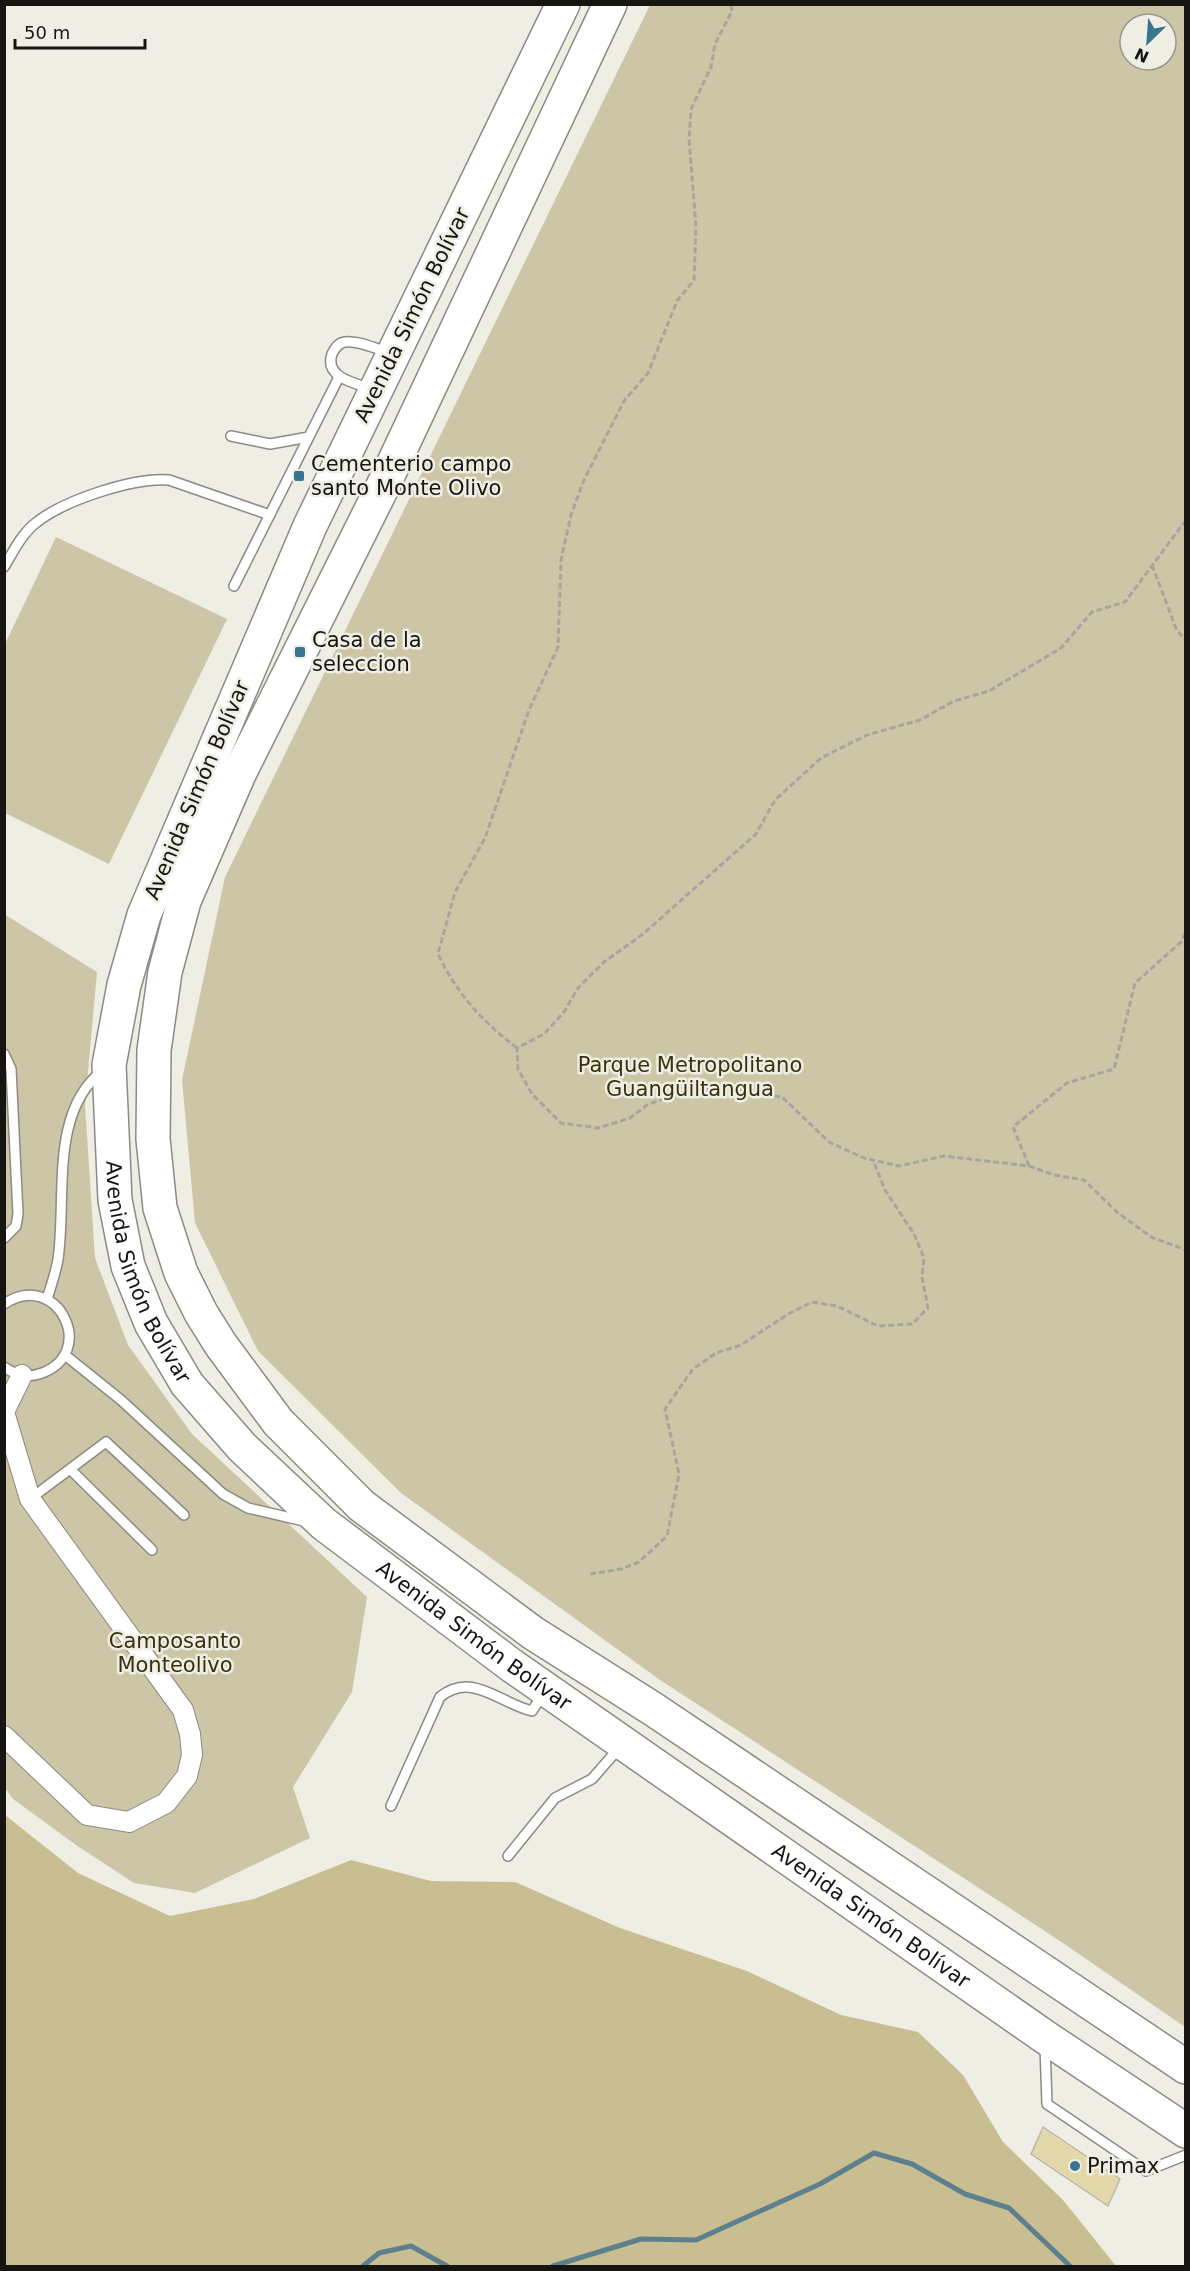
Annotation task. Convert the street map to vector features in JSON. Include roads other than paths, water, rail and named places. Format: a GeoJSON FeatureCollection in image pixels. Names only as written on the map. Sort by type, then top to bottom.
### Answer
{"type":"FeatureCollection","features":[{"type":"Feature","properties":{"kind":"highway","name":"Avenida Simón Bolívar"},"geometry":{"type":"LineString","coordinates":[[563,4],[310,526],[144,915],[124,985],[109,1065],[115,1200],[128,1266],[151,1323],[187,1384],[242,1446],[324,1524],[546,1689],[1045,2037],[1185,2131]]}},
{"type":"Feature","properties":{"kind":"highway","name":"Avenida Simón Bolívar"},"geometry":{"type":"LineString","coordinates":[[610,4],[457,324],[382,488],[239,774],[184,901],[165,972],[154,1050],[153,1139],[160,1208],[181,1273],[201,1313],[221,1345],[278,1422],[362,1506],[532,1633],[663,1715],[1185,2067]]}},
{"type":"Feature","properties":{"kind":"highway"},"geometry":{"type":"LineString","coordinates":[[415,306],[457,324]]}},
{"type":"Feature","properties":{"kind":"street"},"geometry":{"type":"LineString","coordinates":[[4,1736],[87,1815],[129,1822],[166,1803],[187,1776],[192,1755],[190,1734],[183,1710],[30,1499],[4,1412],[13,1371]]}},
{"type":"Feature","properties":{"kind":"lane"},"geometry":{"type":"LineString","coordinates":[[375,390],[339,377],[331,366],[333,351],[338,344],[349,341],[393,354]]}},
{"type":"Feature","properties":{"kind":"lane"},"geometry":{"type":"LineString","coordinates":[[234,586],[339,377]]}},
{"type":"Feature","properties":{"kind":"lane"},"geometry":{"type":"LineString","coordinates":[[231,436],[270,444],[309,437]]}},
{"type":"Feature","properties":{"kind":"lane"},"geometry":{"type":"LineString","coordinates":[[4,567],[18,544],[37,522],[108,488],[152,478],[169,480],[270,515]]}},
{"type":"Feature","properties":{"kind":"lane"},"geometry":{"type":"LineString","coordinates":[[4,1054],[10,1069],[18,1214],[16,1226],[4,1238]]}},
{"type":"Feature","properties":{"kind":"lane"},"geometry":{"type":"LineString","coordinates":[[47,1299],[58,1260],[67,1129],[81,1092],[109,1065]]}},
{"type":"Feature","properties":{"kind":"lane"},"geometry":{"type":"LineString","coordinates":[[7,1299],[35,1295],[47,1299],[65,1317],[69,1342],[65,1355],[47,1372],[34,1376],[13,1371]]}},
{"type":"Feature","properties":{"kind":"lane"},"geometry":{"type":"LineString","coordinates":[[65,1355],[121,1400],[223,1494],[248,1508],[267,1515],[324,1524]]}},
{"type":"Feature","properties":{"kind":"lane"},"geometry":{"type":"LineString","coordinates":[[30,1499],[106,1442],[184,1515]]}},
{"type":"Feature","properties":{"kind":"lane"},"geometry":{"type":"LineString","coordinates":[[71,1470],[152,1550]]}},
{"type":"Feature","properties":{"kind":"lane"},"geometry":{"type":"LineString","coordinates":[[391,1806],[440,1697],[451,1688],[468,1685],[532,1711],[546,1689]]}},
{"type":"Feature","properties":{"kind":"lane"},"geometry":{"type":"LineString","coordinates":[[508,1856],[555,1798],[592,1779],[624,1743]]}},
{"type":"Feature","properties":{"kind":"lane"},"geometry":{"type":"LineString","coordinates":[[1045,2037],[1047,2104],[1146,2171],[1185,2155]]}},
{"type":"Feature","properties":{"kind":"waterway"},"geometry":{"type":"LineString","coordinates":[[553,2266],[641,2239],[696,2240],[820,2184],[874,2153],[912,2164],[965,2194],[1009,2208],[1070,2266]]}},
{"type":"Feature","properties":{"kind":"waterway"},"geometry":{"type":"LineString","coordinates":[[363,2266],[379,2253],[411,2246],[447,2266]]}},
{"type":"Feature","properties":{"kind":"place","name":"Cementerio campo santo Monte Olivo"},"geometry":{"type":"Point","coordinates":[299,476]}},
{"type":"Feature","properties":{"kind":"place","name":"Casa de la seleccion"},"geometry":{"type":"Point","coordinates":[300,652]}},
{"type":"Feature","properties":{"kind":"place","name":"Primax"},"geometry":{"type":"Point","coordinates":[1075,2166]}},
{"type":"Feature","properties":{"kind":"park label","name":"Parque Metropolitano Guangüiltangua"},"geometry":{"type":"Point","coordinates":[690,1077]}},
{"type":"Feature","properties":{"kind":"park label","name":"Camposanto Monteolivo"},"geometry":{"type":"Point","coordinates":[175,1653]}}]}
